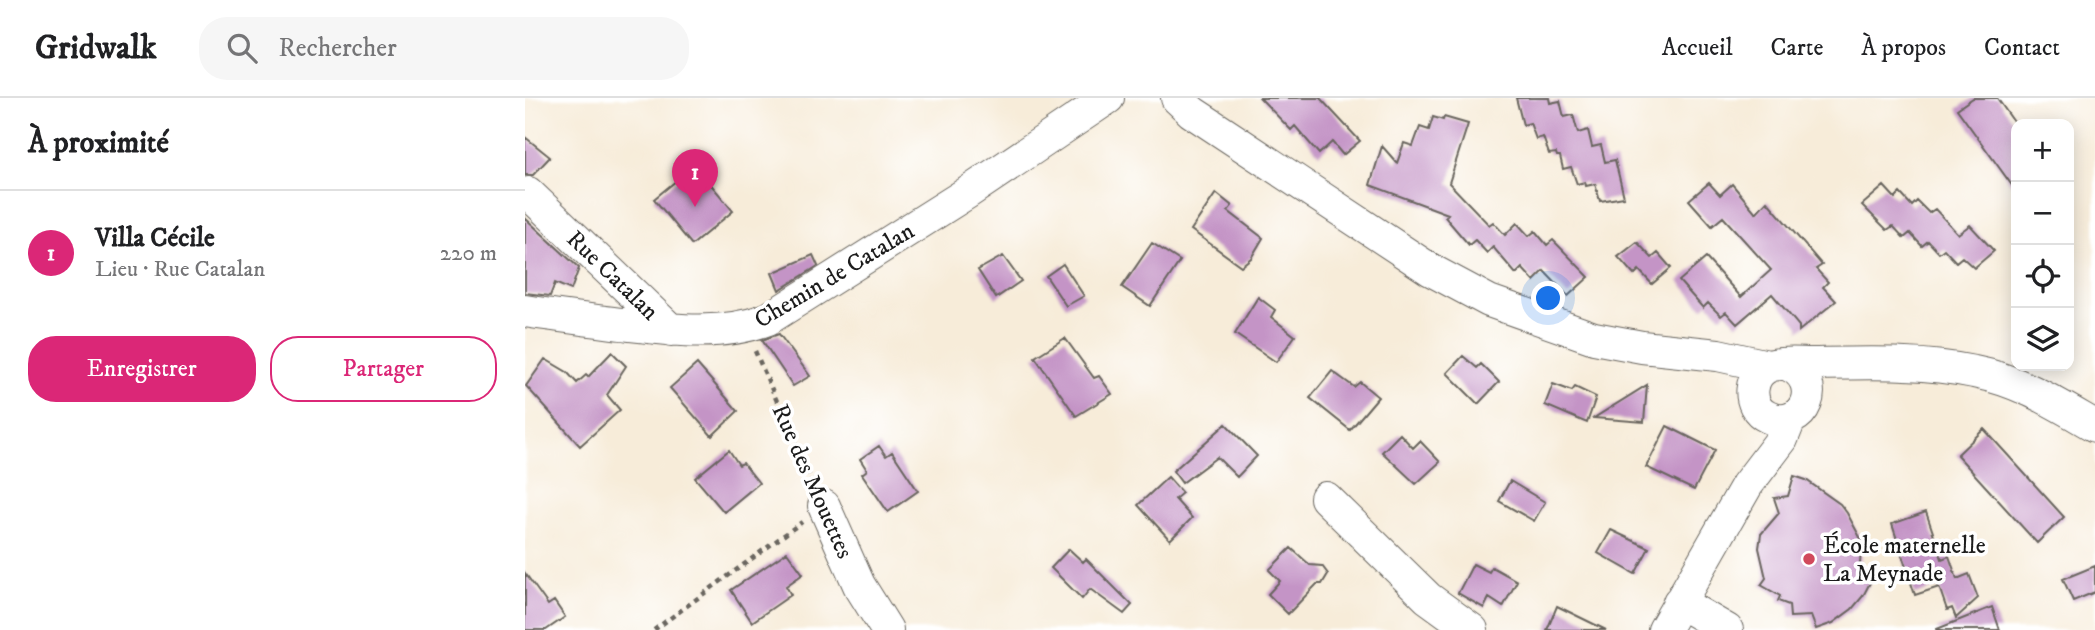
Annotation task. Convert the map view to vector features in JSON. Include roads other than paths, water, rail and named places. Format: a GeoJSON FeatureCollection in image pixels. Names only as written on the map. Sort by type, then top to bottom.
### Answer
{"type":"FeatureCollection","features":[{"type":"Feature","properties":{"kind":"street","name":"Chemin de Catalan"},"geometry":{"type":"LineString","coordinates":[[525,311],[671,330],[745,328],[780,312],[967,193],[1108,98]]}},
{"type":"Feature","properties":{"kind":"street"},"geometry":{"type":"LineString","coordinates":[[1177,98],[1192,112],[1431,270],[1489,301],[1594,338],[1642,347],[1718,355],[1766,381],[1875,364],[1974,372],[2026,387],[2095,426]]}},
{"type":"Feature","properties":{"kind":"street","name":"Rue Catalan"},"geometry":{"type":"LineString","coordinates":[[525,195],[528,193],[671,330]]}},
{"type":"Feature","properties":{"kind":"street"},"geometry":{"type":"LineString","coordinates":[[1766,381],[1762,414],[1771,419],[1797,413],[1829,387],[1875,364]]}},
{"type":"Feature","properties":{"kind":"street"},"geometry":{"type":"LineString","coordinates":[[1664,630],[1747,485],[1808,398],[1806,381],[1794,367],[1766,381]]}},
{"type":"Feature","properties":{"kind":"street"},"geometry":{"type":"LineString","coordinates":[[1747,485],[1766,381]]}},
{"type":"Feature","properties":{"kind":"street"},"geometry":{"type":"LineString","coordinates":[[1327,498],[1428,598],[1472,630]]}},
{"type":"Feature","properties":{"kind":"street","name":"Rue des Mouettes"},"geometry":{"type":"LineString","coordinates":[[824,506],[859,585],[887,630]]}},
{"type":"Feature","properties":{"kind":"street"},"geometry":{"type":"LineString","coordinates":[[1679,602],[1727,630]]}},
{"type":"Feature","properties":{"kind":"place","name":"Villa Cécile"},"geometry":{"type":"Point","coordinates":[695,207]}},
{"type":"Feature","properties":{"kind":"place","name":"École maternelle La Meynade"},"geometry":{"type":"Point","coordinates":[1809,559]}}]}
